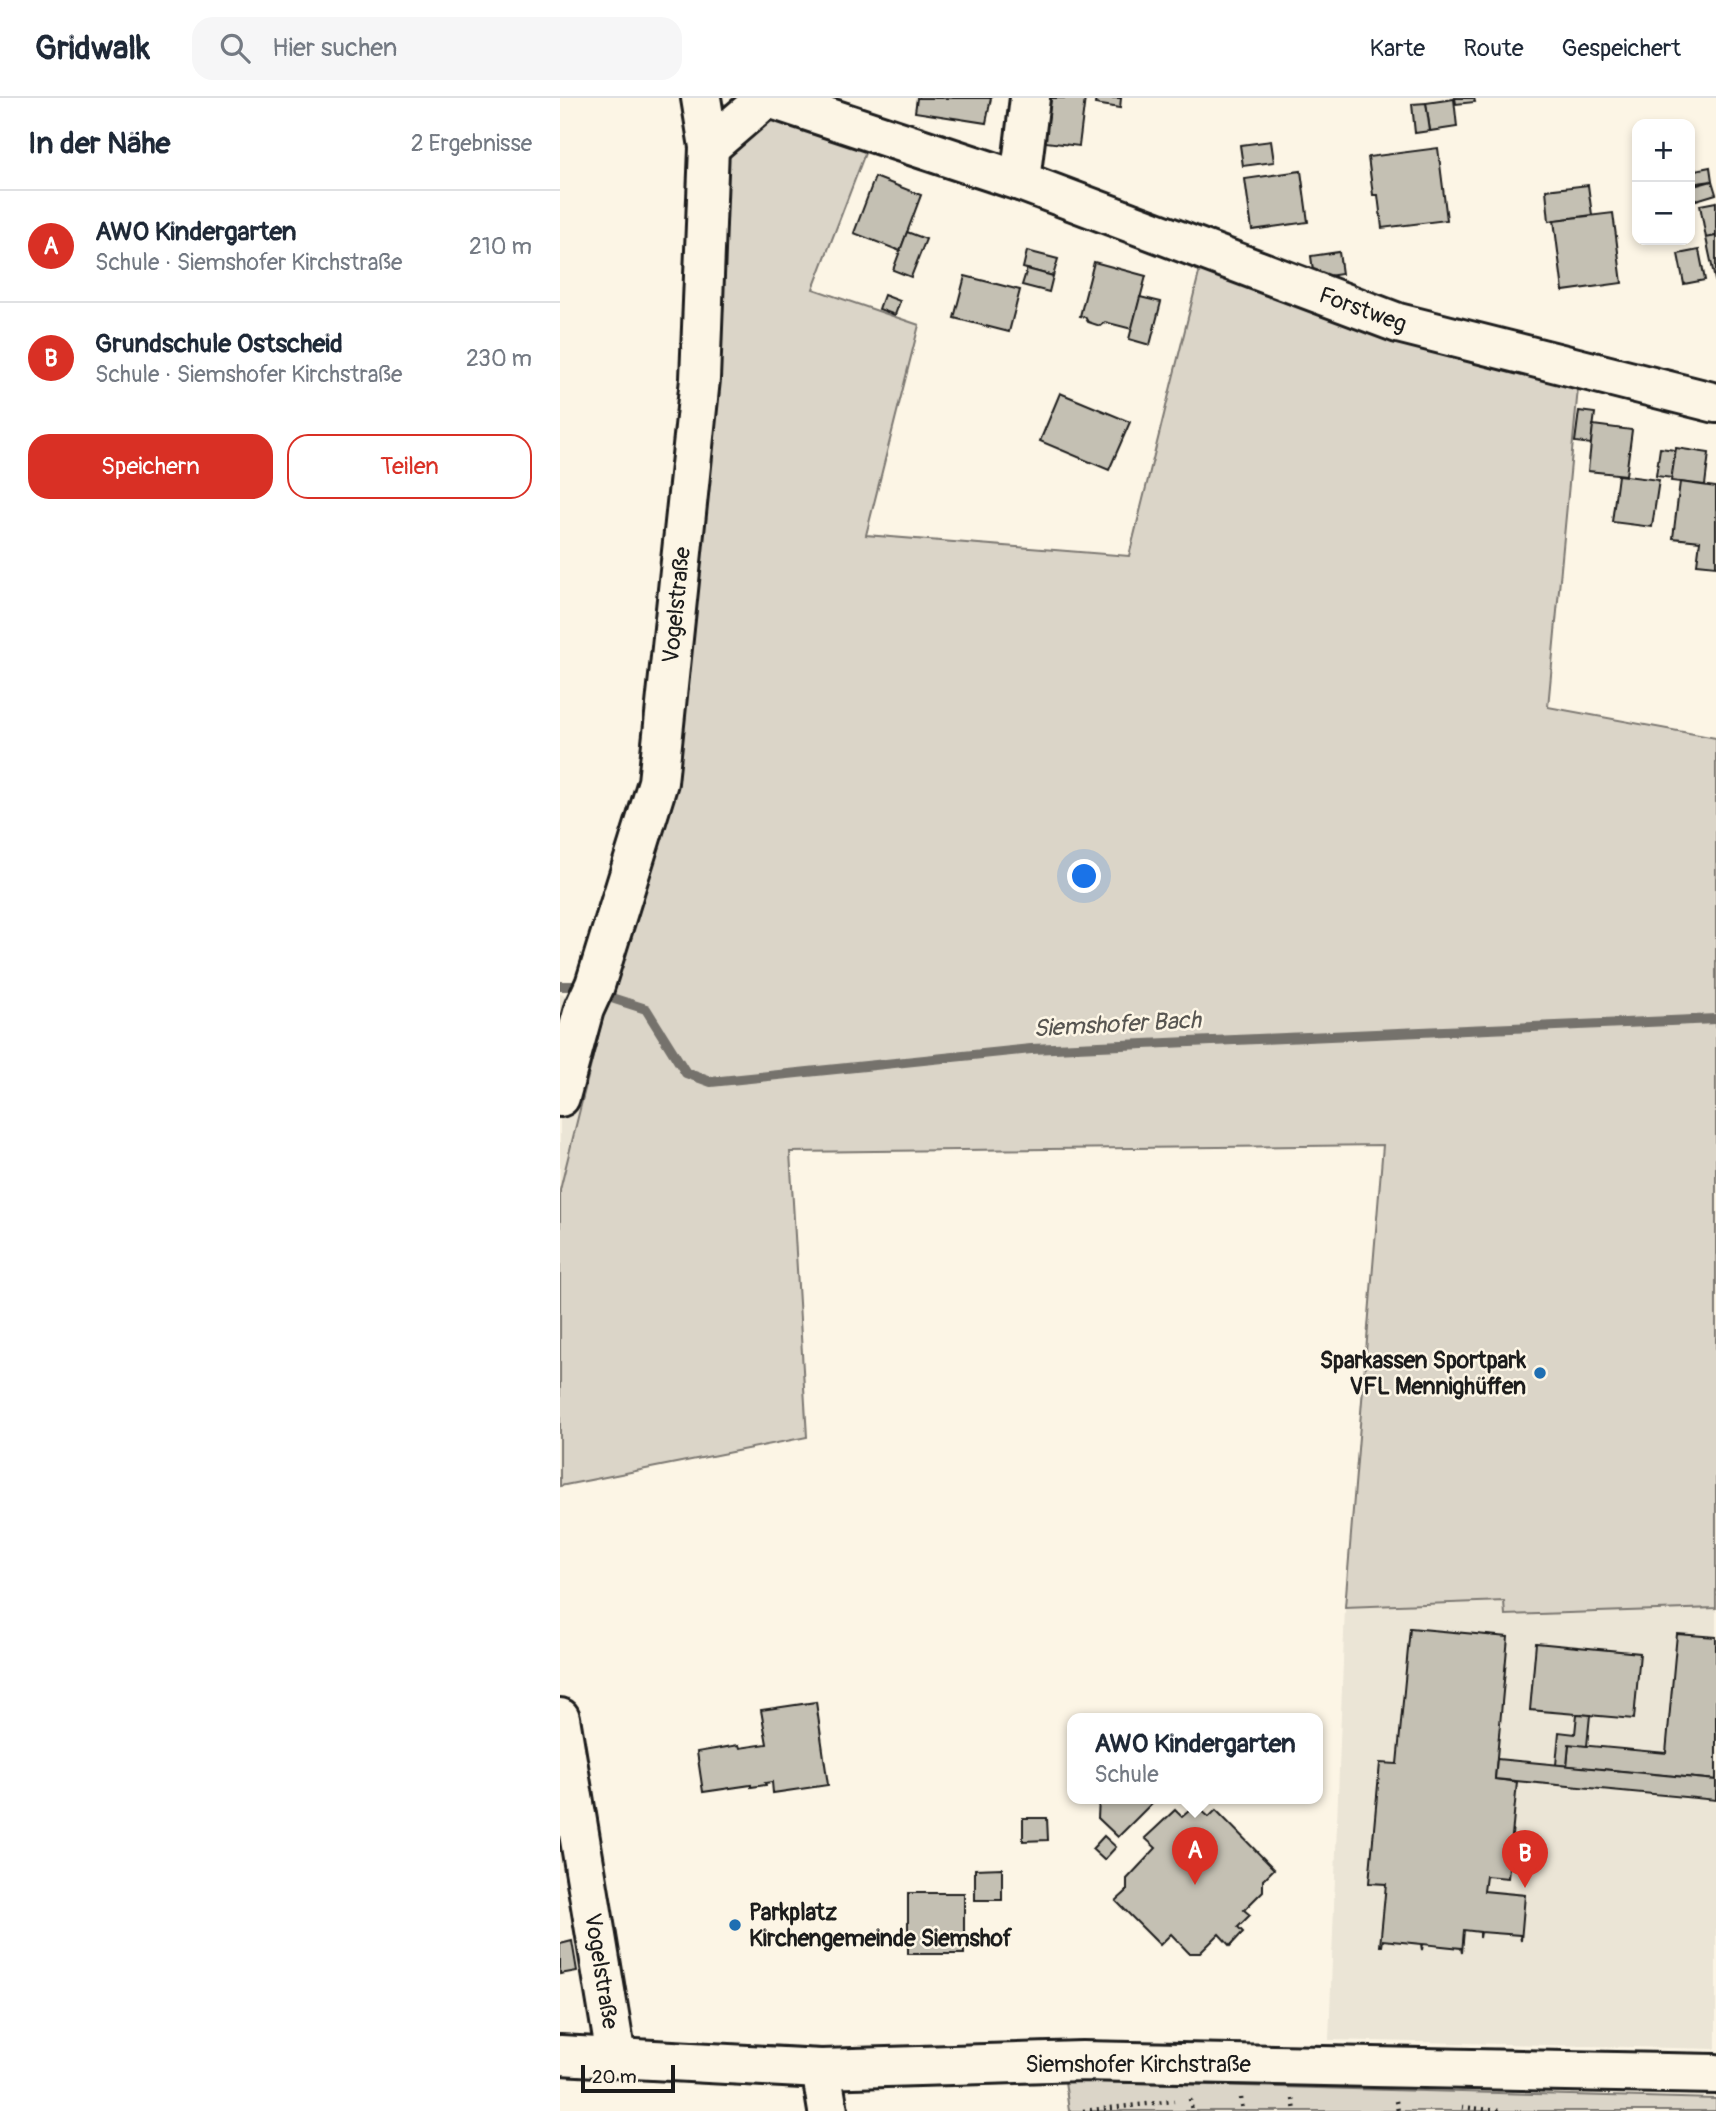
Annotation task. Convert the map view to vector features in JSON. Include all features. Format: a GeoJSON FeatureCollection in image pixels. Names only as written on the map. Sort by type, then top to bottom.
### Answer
{"type":"FeatureCollection","features":[{"type":"Feature","properties":{"kind":"street","name":"Vogelstraße"},"geometry":{"type":"LineString","coordinates":[[560,1097],[658,782],[700,379],[709,147],[701,98]]}},
{"type":"Feature","properties":{"kind":"street","name":"Forstweg"},"geometry":{"type":"LineString","coordinates":[[709,147],[767,98],[1020,181],[1398,323],[1716,403]]}},
{"type":"Feature","properties":{"kind":"street"},"geometry":{"type":"LineString","coordinates":[[1020,181],[1030,98]]}},
{"type":"Feature","properties":{"kind":"street","name":"Vogelstraße"},"geometry":{"type":"LineString","coordinates":[[560,1718],[616,2057]]}},
{"type":"Feature","properties":{"kind":"street","name":"Siemshofer Kirchstraße"},"geometry":{"type":"LineString","coordinates":[[560,2055],[821,2069],[1082,2062],[1716,2074]]}},
{"type":"Feature","properties":{"kind":"street"},"geometry":{"type":"LineString","coordinates":[[821,2069],[828,2111]]}},
{"type":"Feature","properties":{"kind":"path"},"geometry":{"type":"LineString","coordinates":[[1241,2097],[1244,2111]]}},
{"type":"Feature","properties":{"kind":"path"},"geometry":{"type":"LineString","coordinates":[[1293,2098],[1296,2111]]}},
{"type":"Feature","properties":{"kind":"path"},"geometry":{"type":"LineString","coordinates":[[1190,2099],[1192,2111]]}},
{"type":"Feature","properties":{"kind":"path"},"geometry":{"type":"LineString","coordinates":[[1396,2101],[1398,2111]]}},
{"type":"Feature","properties":{"kind":"path"},"geometry":{"type":"LineString","coordinates":[[1142,2104],[1143,2111]]}},
{"type":"Feature","properties":{"kind":"shaded area"},"geometry":{"type":"Polygon","coordinates":[[[704,98],[867,148],[813,289],[919,325],[866,535],[1129,556],[1200,269],[1394,336],[1578,388],[1548,707],[1716,738],[1716,1608],[1505,1615],[1504,1601],[1345,1607],[1383,1145],[790,1152],[807,1437],[560,1486],[560,1190],[605,1008],[647,782],[692,383],[704,98]]]}},
{"type":"Feature","properties":{"kind":"shaded area"},"geometry":{"type":"Polygon","coordinates":[[[560,994],[605,1007],[560,1190],[560,994]]]}},
{"type":"Feature","properties":{"kind":"shaded area"},"geometry":{"type":"Polygon","coordinates":[[[1504,1601],[1506,1615],[1716,1608],[1716,2049],[1329,2040],[1345,1607],[1504,1601]]]}},
{"type":"Feature","properties":{"kind":"shaded area"},"geometry":{"type":"Polygon","coordinates":[[[1065,2081],[1716,2099],[1716,2111],[1069,2111],[1065,2081]]]}},
{"type":"Feature","properties":{"kind":"building"},"geometry":{"type":"Polygon","coordinates":[[[917,98],[991,98],[986,123],[915,112],[917,98]]]}},
{"type":"Feature","properties":{"kind":"building"},"geometry":{"type":"Polygon","coordinates":[[[1051,98],[1085,98],[1079,146],[1045,142],[1051,98]]]}},
{"type":"Feature","properties":{"kind":"building"},"geometry":{"type":"Polygon","coordinates":[[[1096,98],[1121,98],[1120,108],[1095,104],[1096,98]]]}},
{"type":"Feature","properties":{"kind":"building"},"geometry":{"type":"Polygon","coordinates":[[[1455,98],[1474,98],[1475,102],[1456,104],[1455,98]]]}},
{"type":"Feature","properties":{"kind":"building"},"geometry":{"type":"Polygon","coordinates":[[[1454,99],[1457,127],[1430,131],[1426,103],[1454,99]]]}},
{"type":"Feature","properties":{"kind":"building"},"geometry":{"type":"Polygon","coordinates":[[[1426,103],[1430,131],[1415,133],[1412,104],[1426,103]]]}},
{"type":"Feature","properties":{"kind":"building"},"geometry":{"type":"Polygon","coordinates":[[[1271,141],[1274,162],[1243,166],[1240,145],[1271,141]]]}},
{"type":"Feature","properties":{"kind":"building"},"geometry":{"type":"Polygon","coordinates":[[[1438,148],[1447,220],[1382,228],[1378,195],[1373,195],[1368,157],[1438,148]]]}},
{"type":"Feature","properties":{"kind":"building"},"geometry":{"type":"Polygon","coordinates":[[[1710,167],[1712,181],[1695,183],[1695,170],[1710,167]]]}},
{"type":"Feature","properties":{"kind":"building"},"geometry":{"type":"Polygon","coordinates":[[[1301,171],[1308,222],[1252,230],[1245,179],[1301,171]]]}},
{"type":"Feature","properties":{"kind":"building"},"geometry":{"type":"Polygon","coordinates":[[[875,177],[921,195],[900,251],[854,233],[875,177]]]}},
{"type":"Feature","properties":{"kind":"building"},"geometry":{"type":"Polygon","coordinates":[[[1712,181],[1716,194],[1695,200],[1695,186],[1712,181]]]}},
{"type":"Feature","properties":{"kind":"building"},"geometry":{"type":"Polygon","coordinates":[[[1588,185],[1592,215],[1549,221],[1546,190],[1588,185]]]}},
{"type":"Feature","properties":{"kind":"building"},"geometry":{"type":"Polygon","coordinates":[[[1716,202],[1716,236],[1706,238],[1700,205],[1716,202]]]}},
{"type":"Feature","properties":{"kind":"building"},"geometry":{"type":"Polygon","coordinates":[[[1613,213],[1622,283],[1563,291],[1554,220],[1613,213]]]}},
{"type":"Feature","properties":{"kind":"building"},"geometry":{"type":"Polygon","coordinates":[[[907,232],[926,239],[911,277],[893,270],[907,232]]]}},
{"type":"Feature","properties":{"kind":"building"},"geometry":{"type":"Polygon","coordinates":[[[1716,236],[1716,279],[1715,280],[1706,238],[1716,236]]]}},
{"type":"Feature","properties":{"kind":"building"},"geometry":{"type":"Polygon","coordinates":[[[1699,250],[1705,280],[1684,284],[1678,254],[1699,250]]]}},
{"type":"Feature","properties":{"kind":"building"},"geometry":{"type":"Polygon","coordinates":[[[1027,251],[1058,259],[1053,276],[1023,268],[1027,251]]]}},
{"type":"Feature","properties":{"kind":"building"},"geometry":{"type":"Polygon","coordinates":[[[1339,252],[1342,274],[1314,278],[1311,256],[1339,252]]]}},
{"type":"Feature","properties":{"kind":"building"},"geometry":{"type":"Polygon","coordinates":[[[1094,262],[1146,276],[1132,329],[1105,322],[1100,326],[1080,316],[1094,262]]]}},
{"type":"Feature","properties":{"kind":"building"},"geometry":{"type":"Polygon","coordinates":[[[1027,269],[1053,276],[1049,292],[1022,285],[1027,269]]]}},
{"type":"Feature","properties":{"kind":"building"},"geometry":{"type":"Polygon","coordinates":[[[965,276],[1020,290],[1009,332],[954,318],[965,276]]]}},
{"type":"Feature","properties":{"kind":"building"},"geometry":{"type":"Polygon","coordinates":[[[884,295],[900,301],[895,315],[879,309],[884,295]]]}},
{"type":"Feature","properties":{"kind":"building"},"geometry":{"type":"Polygon","coordinates":[[[1140,297],[1161,302],[1150,345],[1129,339],[1140,297]]]}},
{"type":"Feature","properties":{"kind":"building"},"geometry":{"type":"Polygon","coordinates":[[[1060,393],[1130,422],[1109,470],[1040,441],[1060,393]]]}},
{"type":"Feature","properties":{"kind":"building"},"geometry":{"type":"Polygon","coordinates":[[[1579,411],[1595,413],[1591,444],[1575,442],[1579,411]]]}},
{"type":"Feature","properties":{"kind":"building"},"geometry":{"type":"Polygon","coordinates":[[[1593,425],[1632,430],[1626,475],[1588,471],[1593,425]]]}},
{"type":"Feature","properties":{"kind":"building"},"geometry":{"type":"Polygon","coordinates":[[[1660,448],[1675,450],[1672,478],[1656,476],[1660,448]]]}},
{"type":"Feature","properties":{"kind":"building"},"geometry":{"type":"Polygon","coordinates":[[[1676,448],[1709,453],[1705,485],[1671,481],[1676,448]]]}},
{"type":"Feature","properties":{"kind":"building"},"geometry":{"type":"Polygon","coordinates":[[[1618,475],[1659,480],[1652,527],[1612,522],[1618,475]]]}},
{"type":"Feature","properties":{"kind":"building"},"geometry":{"type":"Polygon","coordinates":[[[1680,482],[1716,487],[1716,566],[1697,564],[1700,541],[1673,538],[1680,482]]]}},
{"type":"Feature","properties":{"kind":"building"},"geometry":{"type":"Polygon","coordinates":[[[1410,1628],[1508,1637],[1495,1779],[1517,1782],[1508,1878],[1486,1876],[1484,1891],[1525,1895],[1521,1941],[1520,1935],[1481,1932],[1480,1938],[1480,1932],[1464,1930],[1462,1953],[1461,1948],[1423,1944],[1422,1950],[1421,1944],[1383,1940],[1380,1946],[1386,1884],[1369,1883],[1380,1763],[1397,1764],[1410,1628]]]}},
{"type":"Feature","properties":{"kind":"building"},"geometry":{"type":"Polygon","coordinates":[[[1677,1634],[1716,1637],[1716,1780],[1567,1766],[1569,1744],[1666,1753],[1677,1634]]]}},
{"type":"Feature","properties":{"kind":"building"},"geometry":{"type":"Polygon","coordinates":[[[1536,1643],[1640,1653],[1634,1719],[1530,1710],[1536,1643]]]}},
{"type":"Feature","properties":{"kind":"building"},"geometry":{"type":"Polygon","coordinates":[[[816,1702],[828,1785],[773,1793],[772,1782],[765,1783],[766,1785],[703,1792],[697,1752],[739,1745],[740,1748],[767,1744],[761,1710],[816,1702]]]}},
{"type":"Feature","properties":{"kind":"building"},"geometry":{"type":"Polygon","coordinates":[[[1577,1714],[1590,1715],[1587,1746],[1569,1744],[1567,1766],[1556,1765],[1559,1732],[1575,1734],[1577,1714]]]}},
{"type":"Feature","properties":{"kind":"building"},"geometry":{"type":"Polygon","coordinates":[[[1497,1759],[1716,1780],[1716,1800],[1495,1779],[1497,1759]]]}},
{"type":"Feature","properties":{"kind":"building"},"geometry":{"type":"Polygon","coordinates":[[[1099,1804],[1151,1804],[1118,1837],[1098,1818],[1099,1804]]]}},
{"type":"Feature","properties":{"kind":"building"},"geometry":{"type":"Polygon","coordinates":[[[1175,1810],[1182,1817],[1190,1810],[1201,1810],[1209,1817],[1216,1810],[1274,1869],[1263,1880],[1263,1891],[1244,1910],[1250,1915],[1238,1927],[1243,1932],[1230,1946],[1219,1934],[1200,1953],[1189,1953],[1171,1934],[1160,1945],[1116,1901],[1127,1891],[1127,1879],[1156,1848],[1145,1838],[1175,1810]]]}},
{"type":"Feature","properties":{"kind":"building"},"geometry":{"type":"Polygon","coordinates":[[[1023,1818],[1047,1818],[1048,1840],[1023,1841],[1023,1818]]]}},
{"type":"Feature","properties":{"kind":"building"},"geometry":{"type":"Polygon","coordinates":[[[1104,1836],[1116,1847],[1104,1860],[1092,1849],[1104,1836]]]}},
{"type":"Feature","properties":{"kind":"building"},"geometry":{"type":"Polygon","coordinates":[[[1002,1868],[1002,1900],[975,1900],[975,1869],[1002,1868]]]}},
{"type":"Feature","properties":{"kind":"building"},"geometry":{"type":"Polygon","coordinates":[[[908,1893],[964,1893],[964,1954],[908,1954],[908,1893]]]}},
{"type":"Feature","properties":{"kind":"building"},"geometry":{"type":"Polygon","coordinates":[[[572,1941],[577,1971],[560,1974],[560,1944],[572,1941]]]}},
{"type":"Feature","properties":{"kind":"waterway","name":"Siemshofer Bach"},"geometry":{"type":"LineString","coordinates":[[560,986],[584,989]]}},
{"type":"Feature","properties":{"kind":"waterway","name":"Siemshofer Bach"},"geometry":{"type":"LineString","coordinates":[[599,994],[646,1009],[686,1073],[711,1082],[1031,1049],[1716,1019]]}},
{"type":"Feature","properties":{"kind":"place","name":"Sparkassen Sportpark VFL Mennighüffen"},"geometry":{"type":"Point","coordinates":[1540,1373]}},
{"type":"Feature","properties":{"kind":"place","name":"AWO Kindergarten"},"geometry":{"type":"Point","coordinates":[1195,1885]}},
{"type":"Feature","properties":{"kind":"place","name":"Grundschule Ostscheid"},"geometry":{"type":"Point","coordinates":[1525,1888]}},
{"type":"Feature","properties":{"kind":"place","name":"Parkplatz Kirchengemeinde Siemshof"},"geometry":{"type":"Point","coordinates":[735,1925]}}]}
